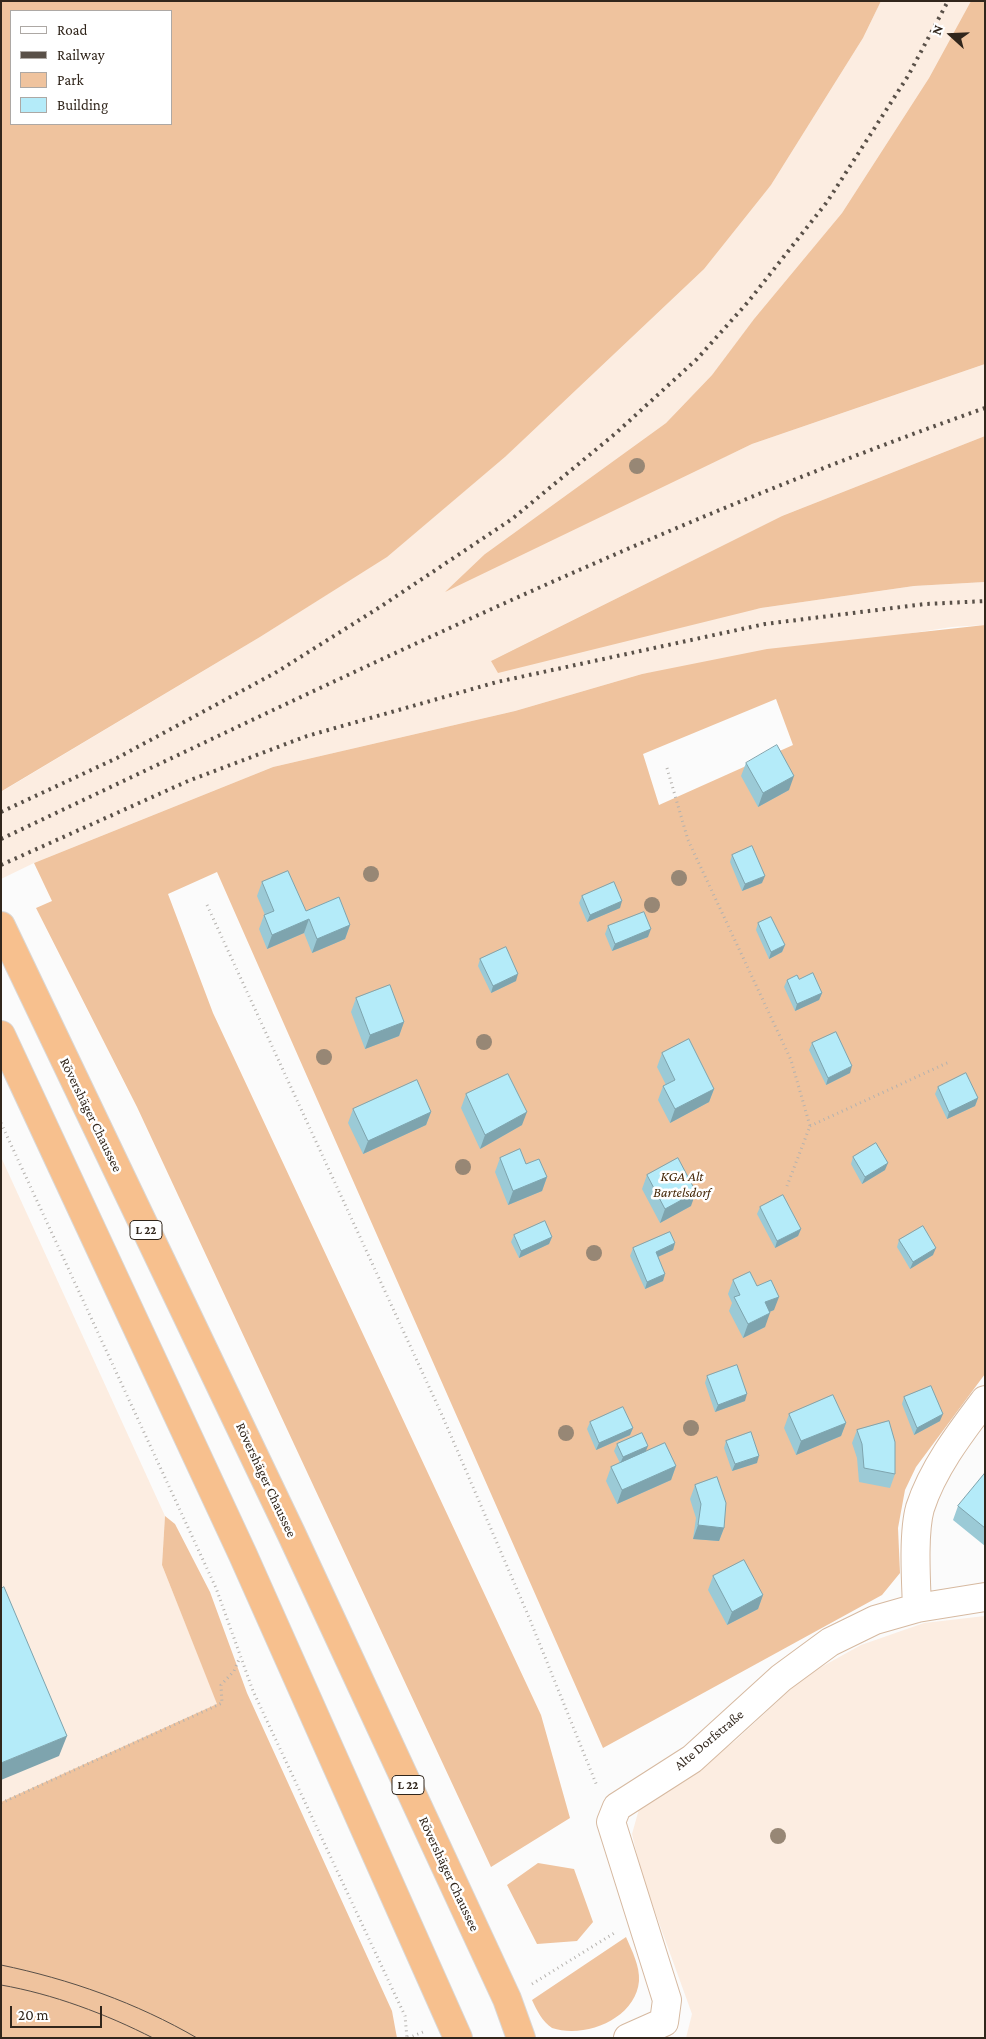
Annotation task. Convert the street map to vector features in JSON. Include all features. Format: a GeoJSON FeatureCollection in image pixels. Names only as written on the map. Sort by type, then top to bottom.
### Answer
{"type":"FeatureCollection","features":[{"type":"Feature","properties":{"kind":"highway","name":"Rövershäger Chaussee"},"geometry":{"type":"LineString","coordinates":[[1,926],[299,1551],[507,1999],[521,2038]]}},
{"type":"Feature","properties":{"kind":"highway"},"geometry":{"type":"LineString","coordinates":[[1,1035],[243,1555],[458,2038]]}},
{"type":"Feature","properties":{"kind":"street"},"geometry":{"type":"LineString","coordinates":[[917,1608],[915,1562],[920,1509],[941,1462],[985,1400]]}},
{"type":"Feature","properties":{"kind":"street","name":"Alte Dorfstraße"},"geometry":{"type":"LineString","coordinates":[[611,1822],[617,1807],[692,1759],[781,1678],[830,1642],[875,1620],[917,1608],[985,1597]]}},
{"type":"Feature","properties":{"kind":"street"},"geometry":{"type":"LineString","coordinates":[[611,1822],[667,2000],[664,2022],[637,2036]]}},
{"type":"Feature","properties":{"kind":"path"},"geometry":{"type":"LineString","coordinates":[[667,768],[688,840],[791,1060],[810,1126],[787,1186]]}},
{"type":"Feature","properties":{"kind":"path"},"geometry":{"type":"LineString","coordinates":[[207,905],[446,1424],[528,1615],[611,1822]]}},
{"type":"Feature","properties":{"kind":"path"},"geometry":{"type":"LineString","coordinates":[[810,1126],[949,1062]]}},
{"type":"Feature","properties":{"kind":"path"},"geometry":{"type":"LineString","coordinates":[[1,1123],[216,1588],[253,1691],[406,2016],[407,2038]]}},
{"type":"Feature","properties":{"kind":"path"},"geometry":{"type":"LineString","coordinates":[[1,1803],[222,1703],[221,1685],[234,1671],[240,1656]]}},
{"type":"Feature","properties":{"kind":"shaded area"},"geometry":{"type":"Polygon","coordinates":[[[881,1],[971,1],[929,78],[842,213],[754,319],[712,375],[666,423],[485,554],[658,488],[752,444],[985,364],[985,436],[782,516],[491,661],[761,608],[914,586],[985,582],[985,625],[952,627],[642,674],[515,711],[273,767],[34,863],[1,879],[1,792],[260,637],[387,556],[505,457],[771,185],[863,38],[881,1]]]}},
{"type":"Feature","properties":{"kind":"shaded area"},"geometry":{"type":"Polygon","coordinates":[[[1,1157],[165,1516],[162,1565],[218,1705],[1,1802],[1,1157]]]}},
{"type":"Feature","properties":{"kind":"shaded area"},"geometry":{"type":"Polygon","coordinates":[[[985,1616],[985,2038],[686,2038],[692,2014],[642,1876],[632,1834],[639,1809],[663,1795],[736,1740],[805,1676],[861,1645],[924,1623],[985,1616]]]}},
{"type":"Feature","properties":{"kind":"green space"},"geometry":{"type":"Polygon","coordinates":[[[1,1],[881,1],[863,38],[771,185],[704,269],[505,457],[387,557],[260,637],[2,791],[1,1]]]}},
{"type":"Feature","properties":{"kind":"green space"},"geometry":{"type":"Polygon","coordinates":[[[971,1],[985,1],[985,364],[752,444],[445,592],[485,554],[666,423],[712,375],[754,319],[842,213],[929,78],[971,1]]]}},
{"type":"Feature","properties":{"kind":"green space"},"geometry":{"type":"Polygon","coordinates":[[[985,436],[985,582],[914,586],[761,608],[498,673],[491,661],[782,516],[985,436]]]}},
{"type":"Feature","properties":{"kind":"green space","name":"KGA Alt Bartelsdorf"},"geometry":{"type":"Polygon","coordinates":[[[985,625],[985,1374],[916,1467],[905,1490],[898,1528],[900,1573],[882,1595],[603,1748],[217,872],[168,894],[213,1013],[541,1715],[570,1818],[491,1867],[137,1107],[36,908],[52,901],[34,863],[273,767],[515,711],[642,674],[767,649],[985,625]],[[776,699],[643,754],[659,805],[793,745],[776,699]]]}},
{"type":"Feature","properties":{"kind":"green space"},"geometry":{"type":"Polygon","coordinates":[[[165,1516],[175,1524],[210,1592],[247,1693],[392,2011],[397,2038],[1,2038],[1,1802],[217,1704],[162,1565],[165,1516]]]}},
{"type":"Feature","properties":{"kind":"green space"},"geometry":{"type":"Polygon","coordinates":[[[538,1863],[574,1869],[593,1922],[577,1941],[537,1944],[507,1885],[538,1863]]]}},
{"type":"Feature","properties":{"kind":"green space"},"geometry":{"type":"Polygon","coordinates":[[[626,1937],[639,1975],[636,1994],[629,2005],[607,2023],[594,2028],[565,2031],[548,2025],[532,2000],[626,1937]]]}},
{"type":"Feature","properties":{"kind":"building"},"geometry":{"type":"Polygon","coordinates":[[[777,745],[794,776],[763,793],[746,763],[777,745]]]}},
{"type":"Feature","properties":{"kind":"building"},"geometry":{"type":"Polygon","coordinates":[[[752,846],[765,876],[745,884],[732,855],[752,846]]]}},
{"type":"Feature","properties":{"kind":"building"},"geometry":{"type":"Polygon","coordinates":[[[288,871],[306,911],[339,897],[350,925],[317,939],[309,919],[272,935],[264,915],[274,911],[262,882],[288,871]]]}},
{"type":"Feature","properties":{"kind":"building"},"geometry":{"type":"Polygon","coordinates":[[[614,882],[622,901],[590,915],[582,896],[614,882]]]}},
{"type":"Feature","properties":{"kind":"building"},"geometry":{"type":"Polygon","coordinates":[[[644,912],[651,929],[615,944],[608,926],[644,912]]]}},
{"type":"Feature","properties":{"kind":"building"},"geometry":{"type":"Polygon","coordinates":[[[771,917],[785,945],[771,952],[758,923],[771,917]]]}},
{"type":"Feature","properties":{"kind":"building"},"geometry":{"type":"Polygon","coordinates":[[[506,947],[518,974],[493,986],[480,959],[506,947]]]}},
{"type":"Feature","properties":{"kind":"building"},"geometry":{"type":"Polygon","coordinates":[[[813,973],[822,993],[797,1004],[787,980],[797,975],[799,979],[813,973]]]}},
{"type":"Feature","properties":{"kind":"building"},"geometry":{"type":"Polygon","coordinates":[[[390,985],[404,1022],[370,1035],[356,998],[390,985]]]}},
{"type":"Feature","properties":{"kind":"building"},"geometry":{"type":"Polygon","coordinates":[[[836,1032],[852,1066],[828,1078],[812,1043],[836,1032]]]}},
{"type":"Feature","properties":{"kind":"building"},"geometry":{"type":"Polygon","coordinates":[[[689,1039],[714,1089],[675,1109],[663,1086],[675,1080],[662,1053],[689,1039]]]}},
{"type":"Feature","properties":{"kind":"building"},"geometry":{"type":"Polygon","coordinates":[[[966,1073],[978,1098],[949,1112],[938,1087],[966,1073]]]}},
{"type":"Feature","properties":{"kind":"building"},"geometry":{"type":"Polygon","coordinates":[[[508,1074],[527,1112],[485,1135],[466,1094],[508,1074]]]}},
{"type":"Feature","properties":{"kind":"building"},"geometry":{"type":"Polygon","coordinates":[[[417,1080],[431,1112],[368,1141],[353,1109],[417,1080]]]}},
{"type":"Feature","properties":{"kind":"building"},"geometry":{"type":"Polygon","coordinates":[[[876,1143],[888,1163],[865,1177],[853,1157],[876,1143]]]}},
{"type":"Feature","properties":{"kind":"building"},"geometry":{"type":"Polygon","coordinates":[[[520,1149],[526,1164],[539,1159],[547,1177],[513,1191],[500,1158],[520,1149]]]}},
{"type":"Feature","properties":{"kind":"building"},"geometry":{"type":"Polygon","coordinates":[[[678,1158],[696,1192],[665,1209],[647,1175],[678,1158]]]}},
{"type":"Feature","properties":{"kind":"building"},"geometry":{"type":"Polygon","coordinates":[[[783,1195],[801,1229],[777,1241],[760,1207],[783,1195]]]}},
{"type":"Feature","properties":{"kind":"building"},"geometry":{"type":"Polygon","coordinates":[[[545,1221],[552,1237],[521,1251],[514,1235],[545,1221]]]}},
{"type":"Feature","properties":{"kind":"building"},"geometry":{"type":"Polygon","coordinates":[[[923,1226],[936,1248],[913,1262],[899,1240],[923,1226]]]}},
{"type":"Feature","properties":{"kind":"building"},"geometry":{"type":"Polygon","coordinates":[[[670,1232],[675,1243],[656,1252],[665,1274],[647,1282],[633,1248],[670,1232]]]}},
{"type":"Feature","properties":{"kind":"building"},"geometry":{"type":"Polygon","coordinates":[[[750,1272],[757,1286],[771,1280],[779,1297],[765,1302],[770,1313],[748,1324],[734,1297],[740,1295],[733,1280],[750,1272]]]}},
{"type":"Feature","properties":{"kind":"building"},"geometry":{"type":"Polygon","coordinates":[[[737,1365],[747,1394],[718,1405],[707,1376],[737,1365]]]}},
{"type":"Feature","properties":{"kind":"building"},"geometry":{"type":"Polygon","coordinates":[[[931,1386],[943,1414],[917,1428],[904,1397],[931,1386]]]}},
{"type":"Feature","properties":{"kind":"building"},"geometry":{"type":"Polygon","coordinates":[[[833,1395],[846,1423],[801,1441],[789,1414],[833,1395]]]}},
{"type":"Feature","properties":{"kind":"building"},"geometry":{"type":"Polygon","coordinates":[[[623,1407],[633,1428],[599,1443],[590,1422],[623,1407]]]}},
{"type":"Feature","properties":{"kind":"building"},"geometry":{"type":"Polygon","coordinates":[[[889,1421],[895,1442],[895,1474],[864,1468],[862,1444],[857,1430],[889,1421]]]}},
{"type":"Feature","properties":{"kind":"building"},"geometry":{"type":"Polygon","coordinates":[[[751,1432],[759,1456],[735,1464],[726,1441],[751,1432]]]}},
{"type":"Feature","properties":{"kind":"building"},"geometry":{"type":"Polygon","coordinates":[[[642,1433],[648,1446],[623,1457],[617,1444],[642,1433]]]}},
{"type":"Feature","properties":{"kind":"building"},"geometry":{"type":"Polygon","coordinates":[[[665,1443],[676,1466],[622,1490],[611,1467],[665,1443]]]}},
{"type":"Feature","properties":{"kind":"building"},"geometry":{"type":"Polygon","coordinates":[[[985,1473],[985,1528],[958,1506],[985,1473]]]}},
{"type":"Feature","properties":{"kind":"building"},"geometry":{"type":"Polygon","coordinates":[[[717,1477],[726,1503],[724,1528],[698,1525],[701,1504],[695,1485],[717,1477]]]}},
{"type":"Feature","properties":{"kind":"building"},"geometry":{"type":"Polygon","coordinates":[[[744,1560],[763,1595],[732,1612],[713,1576],[744,1560]]]}},
{"type":"Feature","properties":{"kind":"building"},"geometry":{"type":"Polygon","coordinates":[[[4,1587],[67,1736],[1,1763],[1,1589],[4,1587]]]}},
{"type":"Feature","properties":{"kind":"tram line"},"geometry":{"type":"LineString","coordinates":[[1,1965],[52,1977],[127,2003],[197,2038]]}},
{"type":"Feature","properties":{"kind":"tram line"},"geometry":{"type":"LineString","coordinates":[[1,1985],[60,1999],[117,2021],[153,2038]]}},
{"type":"Feature","properties":{"kind":"railway"},"geometry":{"type":"LineString","coordinates":[[1,812],[117,758],[275,673],[380,607],[512,519],[616,433],[697,359],[748,302],[827,202],[908,76],[948,1]]}},
{"type":"Feature","properties":{"kind":"railway"},"geometry":{"type":"LineString","coordinates":[[1,839],[366,667],[611,556],[859,454],[985,408]]}},
{"type":"Feature","properties":{"kind":"railway"},"geometry":{"type":"LineString","coordinates":[[1,865],[188,781],[307,736],[497,682],[765,624],[925,604],[985,601]]}}]}
